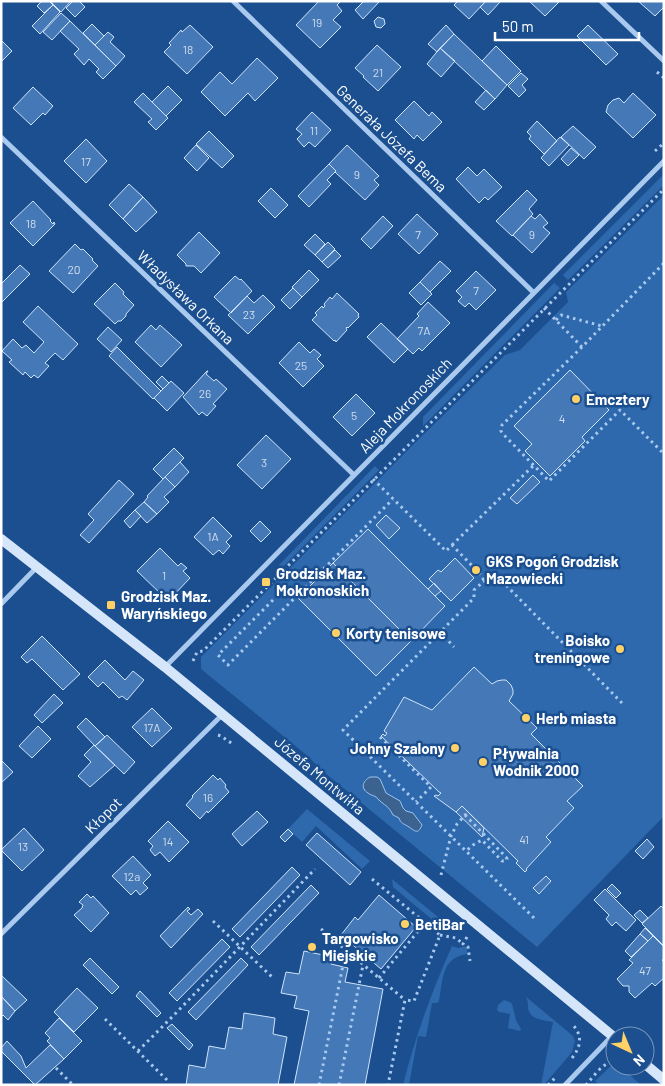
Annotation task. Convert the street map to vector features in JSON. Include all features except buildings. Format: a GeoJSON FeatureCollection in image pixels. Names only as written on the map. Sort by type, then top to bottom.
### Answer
{"type":"FeatureCollection","features":[{"type":"Feature","properties":{"kind":"street","name":"Generała Józefa Bema"},"geometry":{"type":"LineString","coordinates":[[233,1],[533,292]]}},
{"type":"Feature","properties":{"kind":"street"},"geometry":{"type":"LineString","coordinates":[[601,1],[664,62]]}},
{"type":"Feature","properties":{"kind":"street","name":"Władysława Orkana"},"geometry":{"type":"LineString","coordinates":[[1,137],[354,475]]}},
{"type":"Feature","properties":{"kind":"street","name":"Aleja Mokronoskich"},"geometry":{"type":"LineString","coordinates":[[165,667],[664,161]]}},
{"type":"Feature","properties":{"kind":"street","name":"Józefa Montwiłła"},"geometry":{"type":"LineString","coordinates":[[1,539],[223,714],[605,1030]]}},
{"type":"Feature","properties":{"kind":"street"},"geometry":{"type":"LineString","coordinates":[[1,604],[37,568]]}},
{"type":"Feature","properties":{"kind":"street","name":"Kłopot"},"geometry":{"type":"LineString","coordinates":[[1,934],[223,714]]}},
{"type":"Feature","properties":{"kind":"street"},"geometry":{"type":"LineString","coordinates":[[565,1085],[605,1046]]}},
{"type":"Feature","properties":{"kind":"path"},"geometry":{"type":"LineString","coordinates":[[197,652],[202,651],[664,189]]}},
{"type":"Feature","properties":{"kind":"path"},"geometry":{"type":"LineString","coordinates":[[664,263],[502,427],[501,431],[548,481],[620,410],[664,454]]}},
{"type":"Feature","properties":{"kind":"path"},"geometry":{"type":"LineString","coordinates":[[544,308],[582,347]]}},
{"type":"Feature","properties":{"kind":"path"},"geometry":{"type":"LineString","coordinates":[[556,320],[561,316],[602,326]]}},
{"type":"Feature","properties":{"kind":"path"},"geometry":{"type":"LineString","coordinates":[[373,479],[446,551],[534,466]]}},
{"type":"Feature","properties":{"kind":"path"},"geometry":{"type":"LineString","coordinates":[[296,597],[286,587],[218,654],[228,665],[296,597],[394,499]]}},
{"type":"Feature","properties":{"kind":"path"},"geometry":{"type":"LineString","coordinates":[[452,545],[482,576],[486,583],[495,574],[622,703]]}},
{"type":"Feature","properties":{"kind":"path"},"geometry":{"type":"LineString","coordinates":[[484,580],[474,590],[474,598],[343,730],[534,918]]}},
{"type":"Feature","properties":{"kind":"path"},"geometry":{"type":"LineString","coordinates":[[440,632],[454,647]]}},
{"type":"Feature","properties":{"kind":"path"},"geometry":{"type":"LineString","coordinates":[[216,735],[221,736],[237,747]]}},
{"type":"Feature","properties":{"kind":"path"},"geometry":{"type":"LineString","coordinates":[[380,737],[431,787],[416,802]]}},
{"type":"Feature","properties":{"kind":"path"},"geometry":{"type":"LineString","coordinates":[[441,875],[451,836],[456,824],[466,814],[507,860],[502,861],[482,840],[466,850]]}},
{"type":"Feature","properties":{"kind":"path"},"geometry":{"type":"LineString","coordinates":[[138,1051],[315,869]]}},
{"type":"Feature","properties":{"kind":"path"},"geometry":{"type":"LineString","coordinates":[[372,879],[440,935],[456,938],[468,947],[470,961]]}},
{"type":"Feature","properties":{"kind":"path"},"geometry":{"type":"LineString","coordinates":[[213,921],[272,977]]}},
{"type":"Feature","properties":{"kind":"path"},"geometry":{"type":"LineString","coordinates":[[379,978],[425,923]]}},
{"type":"Feature","properties":{"kind":"path"},"geometry":{"type":"LineString","coordinates":[[322,929],[405,1000],[414,1001],[440,935]]}},
{"type":"Feature","properties":{"kind":"path"},"geometry":{"type":"LineString","coordinates":[[460,931],[467,937],[463,944]]}},
{"type":"Feature","properties":{"kind":"path"},"geometry":{"type":"LineString","coordinates":[[319,1085],[346,950]]}},
{"type":"Feature","properties":{"kind":"path"},"geometry":{"type":"LineString","coordinates":[[339,1085],[363,965]]}},
{"type":"Feature","properties":{"kind":"path"},"geometry":{"type":"LineString","coordinates":[[388,1085],[405,1000]]}},
{"type":"Feature","properties":{"kind":"path"},"geometry":{"type":"LineString","coordinates":[[105,1019],[167,1080]]}},
{"type":"Feature","properties":{"kind":"path"},"geometry":{"type":"LineString","coordinates":[[570,1060],[580,1042],[578,1031],[572,1024]]}},
{"type":"Feature","properties":{"kind":"path"},"geometry":{"type":"LineString","coordinates":[[589,1084],[605,1065]]}},
{"type":"Feature","properties":{"kind":"path"},"geometry":{"type":"LineString","coordinates":[[56,1068],[73,1085]]}},
{"type":"Feature","properties":{"kind":"path"},"geometry":{"type":"LineString","coordinates":[[548,1085],[561,1071]]}},
{"type":"Feature","properties":{"kind":"shaded area"},"geometry":{"type":"Polygon","coordinates":[[[664,174],[664,185],[568,280],[563,275],[664,174]]]}},
{"type":"Feature","properties":{"kind":"shaded area","name":"GKS Pogoń Grodzisk Mazowiecki"},"geometry":{"type":"Polygon","coordinates":[[[664,195],[664,816],[537,947],[201,669],[201,657],[505,355],[520,350],[568,302],[566,292],[664,195]]]}},
{"type":"Feature","properties":{"kind":"shaded area"},"geometry":{"type":"Polygon","coordinates":[[[554,283],[560,288],[423,426],[423,417],[554,283]]]}},
{"type":"Feature","properties":{"kind":"shaded area"},"geometry":{"type":"Polygon","coordinates":[[[375,466],[379,470],[282,568],[279,565],[375,466]]]}},
{"type":"Feature","properties":{"kind":"shaded area"},"geometry":{"type":"Polygon","coordinates":[[[370,777],[380,779],[386,793],[400,801],[406,811],[413,813],[422,825],[418,831],[402,823],[399,818],[393,815],[388,807],[364,789],[363,785],[370,777]]]}},
{"type":"Feature","properties":{"kind":"shaded area"},"geometry":{"type":"Polygon","coordinates":[[[307,809],[370,861],[362,869],[316,826],[302,842],[288,829],[307,809]]]}},
{"type":"Feature","properties":{"kind":"shaded area"},"geometry":{"type":"Polygon","coordinates":[[[392,879],[450,927],[441,927],[393,887],[392,879]]]}},
{"type":"Feature","properties":{"kind":"shaded area"},"geometry":{"type":"Polygon","coordinates":[[[452,946],[458,948],[467,946],[467,954],[452,960],[445,971],[439,1001],[432,1003],[426,1037],[418,1036],[409,1085],[403,1085],[424,1014],[452,946]]]}},
{"type":"Feature","properties":{"kind":"shaded area"},"geometry":{"type":"Polygon","coordinates":[[[525,996],[573,1036],[575,1041],[572,1052],[544,1085],[541,1085],[553,1022],[538,1019],[531,1015],[525,996]]]}},
{"type":"Feature","properties":{"kind":"shaded area"},"geometry":{"type":"Polygon","coordinates":[[[504,1000],[512,1004],[516,1020],[521,1029],[520,1031],[508,1028],[510,1014],[497,1010],[498,1005],[504,1000]]]}},
{"type":"Feature","properties":{"kind":"shaded area"},"geometry":{"type":"Polygon","coordinates":[[[605,1072],[605,1076],[631,1076],[641,1085],[599,1085],[595,1081],[605,1072]]]}},
{"type":"Feature","properties":{"kind":"place","name":"Emcztery"},"geometry":{"type":"Point","coordinates":[576,399]}},
{"type":"Feature","properties":{"kind":"place","name":"GKS Pogoń Grodzisk Mazowiecki"},"geometry":{"type":"Point","coordinates":[476,570]}},
{"type":"Feature","properties":{"kind":"place","name":"Grodzisk Maz. Mokronoskich"},"geometry":{"type":"Point","coordinates":[266,582]}},
{"type":"Feature","properties":{"kind":"place","name":"Grodzisk Maz. Waryńskiego"},"geometry":{"type":"Point","coordinates":[111,605]}},
{"type":"Feature","properties":{"kind":"place","name":"Korty tenisowe"},"geometry":{"type":"Point","coordinates":[336,633]}},
{"type":"Feature","properties":{"kind":"place","name":"Boisko treningowe"},"geometry":{"type":"Point","coordinates":[620,649]}},
{"type":"Feature","properties":{"kind":"place","name":"Herb miasta"},"geometry":{"type":"Point","coordinates":[526,718]}},
{"type":"Feature","properties":{"kind":"place","name":"Johny Szalony"},"geometry":{"type":"Point","coordinates":[455,748]}},
{"type":"Feature","properties":{"kind":"place","name":"Pływalnia Wodnik 2000"},"geometry":{"type":"Point","coordinates":[483,762]}},
{"type":"Feature","properties":{"kind":"place","name":"BetiBar"},"geometry":{"type":"Point","coordinates":[405,924]}},
{"type":"Feature","properties":{"kind":"place","name":"Targowisko Miejskie"},"geometry":{"type":"Point","coordinates":[312,947]}}]}
